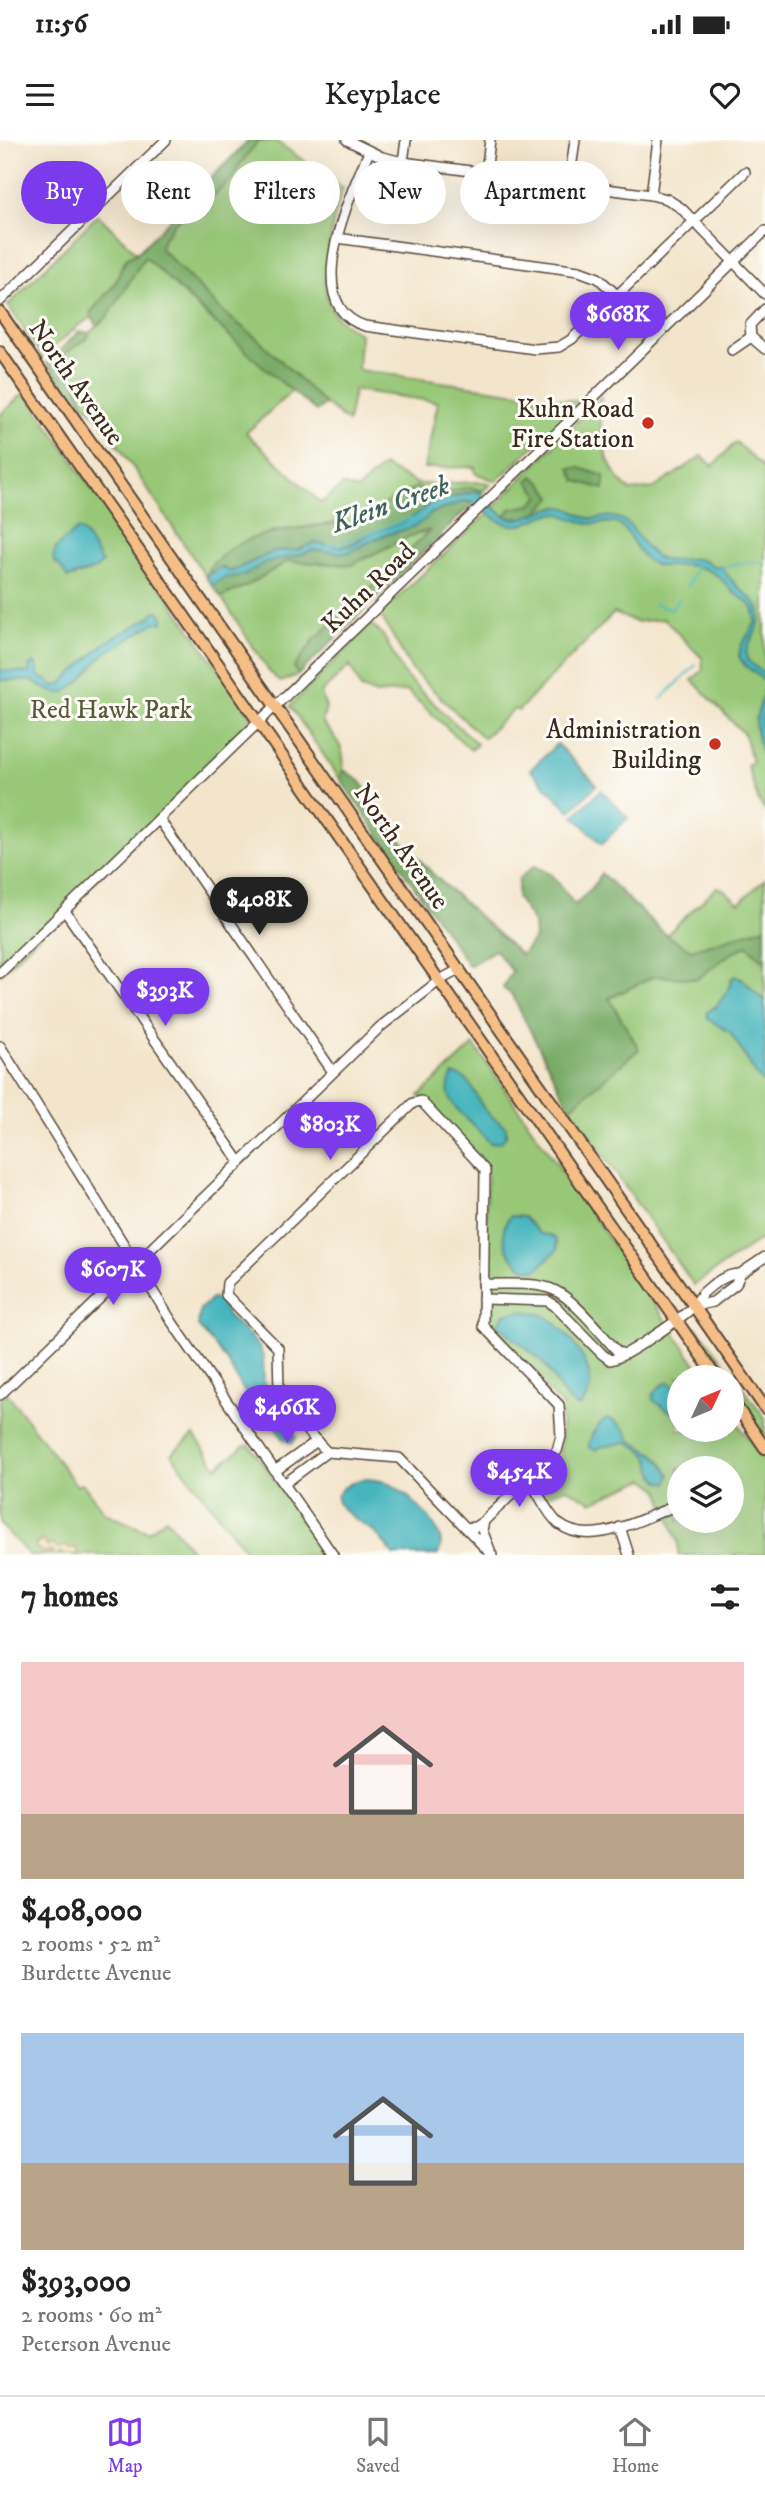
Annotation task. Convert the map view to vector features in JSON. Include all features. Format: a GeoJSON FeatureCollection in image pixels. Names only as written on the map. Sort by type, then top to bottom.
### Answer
{"type":"FeatureCollection","features":[{"type":"Feature","properties":{"kind":"main road","name":"North Avenue"},"geometry":{"type":"LineString","coordinates":[[0,312],[765,1408]]}},
{"type":"Feature","properties":{"kind":"main road","name":"North Avenue"},"geometry":{"type":"LineString","coordinates":[[0,352],[708,1365]]}},
{"type":"Feature","properties":{"kind":"main road"},"geometry":{"type":"LineString","coordinates":[[744,1417],[765,1448]]}},
{"type":"Feature","properties":{"kind":"street"},"geometry":{"type":"LineString","coordinates":[[0,301],[166,140]]}},
{"type":"Feature","properties":{"kind":"street"},"geometry":{"type":"LineString","coordinates":[[347,140],[369,152],[400,161]]}},
{"type":"Feature","properties":{"kind":"street"},"geometry":{"type":"LineString","coordinates":[[403,161],[406,140]]}},
{"type":"Feature","properties":{"kind":"street"},"geometry":{"type":"LineString","coordinates":[[487,161],[490,140]]}},
{"type":"Feature","properties":{"kind":"street"},"geometry":{"type":"LineString","coordinates":[[572,161],[575,140]]}},
{"type":"Feature","properties":{"kind":"street"},"geometry":{"type":"LineString","coordinates":[[651,195],[658,140]]}},
{"type":"Feature","properties":{"kind":"street"},"geometry":{"type":"LineString","coordinates":[[369,152],[347,200],[337,238],[332,286],[335,301],[345,316],[365,326],[544,349],[559,346],[572,339],[745,172]]}},
{"type":"Feature","properties":{"kind":"street"},"geometry":{"type":"LineString","coordinates":[[610,190],[651,195],[674,203],[765,294]]}},
{"type":"Feature","properties":{"kind":"street","name":"Kuhn Road"},"geometry":{"type":"LineString","coordinates":[[0,973],[765,230]]}},
{"type":"Feature","properties":{"kind":"street"},"geometry":{"type":"LineString","coordinates":[[337,238],[579,271],[597,278],[617,295]]}},
{"type":"Feature","properties":{"kind":"street"},"geometry":{"type":"LineString","coordinates":[[765,309],[750,325],[751,337],[765,349]]}},
{"type":"Feature","properties":{"kind":"street"},"geometry":{"type":"LineString","coordinates":[[732,350],[751,337]]}},
{"type":"Feature","properties":{"kind":"street"},"geometry":{"type":"LineString","coordinates":[[159,819],[333,1072]]}},
{"type":"Feature","properties":{"kind":"street"},"geometry":{"type":"LineString","coordinates":[[65,911],[240,1162]]}},
{"type":"Feature","properties":{"kind":"street"},"geometry":{"type":"LineString","coordinates":[[0,1395],[380,1027],[440,980],[460,969]]}},
{"type":"Feature","properties":{"kind":"street"},"geometry":{"type":"LineString","coordinates":[[0,1046],[135,1265],[333,1555]]}},
{"type":"Feature","properties":{"kind":"street"},"geometry":{"type":"LineString","coordinates":[[327,1452],[286,1408],[279,1390],[278,1348],[226,1295],[227,1283],[413,1103],[421,1101],[485,1170],[483,1326],[559,1405],[560,1445],[557,1451],[484,1521],[475,1528],[466,1528]]}},
{"type":"Feature","properties":{"kind":"street"},"geometry":{"type":"LineString","coordinates":[[483,1299],[548,1301],[610,1360],[618,1359],[694,1306],[713,1302],[736,1283],[740,1274],[765,1257]]}},
{"type":"Feature","properties":{"kind":"street"},"geometry":{"type":"LineString","coordinates":[[483,1284],[554,1290],[563,1295],[618,1352],[625,1354]]}},
{"type":"Feature","properties":{"kind":"street"},"geometry":{"type":"LineString","coordinates":[[584,1336],[594,1326]]}},
{"type":"Feature","properties":{"kind":"street"},"geometry":{"type":"LineString","coordinates":[[275,1472],[317,1441]]}},
{"type":"Feature","properties":{"kind":"street"},"geometry":{"type":"LineString","coordinates":[[284,1484],[327,1452],[398,1458],[493,1555]]}},
{"type":"Feature","properties":{"kind":"street"},"geometry":{"type":"LineString","coordinates":[[528,1479],[548,1512],[571,1531],[592,1534],[620,1527],[667,1509]]}},
{"type":"Feature","properties":{"kind":"street"},"geometry":{"type":"LineString","coordinates":[[484,1521],[482,1530],[493,1555]]}},
{"type":"Feature","properties":{"kind":"street"},"geometry":{"type":"LineString","coordinates":[[620,1527],[629,1555]]}},
{"type":"Feature","properties":{"kind":"green space"},"geometry":{"type":"Polygon","coordinates":[[[249,140],[274,140],[257,142],[243,161],[229,161],[229,182],[215,194],[215,174],[249,140]]]}},
{"type":"Feature","properties":{"kind":"green space"},"geometry":{"type":"Polygon","coordinates":[[[274,140],[304,161],[243,161],[257,142],[274,140]]]}},
{"type":"Feature","properties":{"kind":"green space"},"geometry":{"type":"Polygon","coordinates":[[[229,182],[229,224],[333,224],[327,260],[327,297],[337,317],[360,333],[358,370],[581,402],[496,481],[475,473],[475,467],[424,468],[438,402],[354,390],[348,422],[325,404],[259,340],[222,311],[160,248],[174,224],[215,224],[215,194],[229,182]]]}},
{"type":"Feature","properties":{"kind":"green space"},"geometry":{"type":"Polygon","coordinates":[[[89,224],[107,224],[137,253],[126,259],[114,285],[91,313],[93,317],[79,325],[42,357],[8,305],[89,224]]]}},
{"type":"Feature","properties":{"kind":"green space"},"geometry":{"type":"Polygon","coordinates":[[[166,224],[174,224],[160,248],[222,311],[259,340],[325,404],[316,411],[261,365],[145,257],[108,316],[97,326],[90,313],[114,285],[126,259],[137,253],[166,224]]]}},
{"type":"Feature","properties":{"kind":"green space"},"geometry":{"type":"Polygon","coordinates":[[[145,256],[197,307],[292,391],[246,433],[321,503],[343,485],[357,490],[383,466],[418,484],[484,482],[490,485],[483,491],[460,489],[438,498],[416,487],[355,520],[270,532],[213,563],[206,577],[104,424],[83,402],[77,386],[59,358],[88,338],[89,333],[108,316],[145,256]]]}},
{"type":"Feature","properties":{"kind":"green space"},"geometry":{"type":"Polygon","coordinates":[[[79,331],[89,333],[88,337],[59,358],[77,386],[83,402],[78,407],[47,363],[79,331]]]}},
{"type":"Feature","properties":{"kind":"green space","name":"Red Hawk Park"},"geometry":{"type":"Polygon","coordinates":[[[25,392],[256,723],[0,974],[0,415],[25,392]]]}},
{"type":"Feature","properties":{"kind":"green space"},"geometry":{"type":"Polygon","coordinates":[[[602,396],[600,423],[604,448],[614,471],[630,491],[654,488],[702,456],[713,466],[736,442],[765,470],[765,745],[760,745],[765,764],[765,810],[759,802],[747,765],[752,762],[745,735],[692,680],[703,670],[702,658],[664,619],[636,622],[614,613],[518,711],[514,709],[483,738],[412,670],[380,614],[487,514],[602,396]]]}},
{"type":"Feature","properties":{"kind":"green space"},"geometry":{"type":"Polygon","coordinates":[[[570,468],[580,468],[604,476],[604,489],[576,481],[570,468]]]}},
{"type":"Feature","properties":{"kind":"green space"},"geometry":{"type":"Polygon","coordinates":[[[533,476],[544,485],[552,497],[532,515],[519,519],[505,516],[510,509],[531,505],[540,496],[528,481],[533,476]]]}},
{"type":"Feature","properties":{"kind":"green space"},"geometry":{"type":"Polygon","coordinates":[[[416,487],[438,498],[460,489],[483,491],[465,493],[433,504],[424,499],[428,506],[405,523],[372,533],[350,545],[340,547],[314,543],[298,550],[275,551],[230,572],[222,567],[209,573],[207,579],[206,577],[218,560],[233,547],[251,539],[292,529],[353,520],[416,487]]]}},
{"type":"Feature","properties":{"kind":"green space"},"geometry":{"type":"Polygon","coordinates":[[[465,501],[473,503],[298,675],[294,668],[313,641],[430,530],[410,536],[351,565],[288,561],[248,585],[221,597],[211,584],[214,585],[224,578],[245,575],[264,563],[312,550],[347,553],[382,536],[413,527],[429,514],[465,501]]]}},
{"type":"Feature","properties":{"kind":"green space"},"geometry":{"type":"Polygon","coordinates":[[[431,530],[295,667],[298,675],[280,682],[269,671],[221,597],[248,585],[288,561],[351,565],[410,536],[431,530]]]}},
{"type":"Feature","properties":{"kind":"green space"},"geometry":{"type":"Polygon","coordinates":[[[371,624],[383,635],[405,676],[477,744],[471,750],[407,691],[376,694],[361,688],[350,665],[321,693],[326,708],[322,722],[337,741],[343,755],[340,779],[290,706],[371,624]]]}},
{"type":"Feature","properties":{"kind":"green space"},"geometry":{"type":"Polygon","coordinates":[[[344,770],[361,782],[402,841],[433,874],[521,955],[535,938],[534,923],[517,898],[519,878],[535,866],[552,875],[575,905],[597,882],[601,873],[666,935],[691,950],[765,927],[765,962],[747,945],[730,954],[697,979],[655,976],[609,998],[639,1049],[570,1108],[512,995],[503,988],[512,971],[495,950],[469,966],[340,779],[344,770]]]}},
{"type":"Feature","properties":{"kind":"green space"},"geometry":{"type":"Polygon","coordinates":[[[765,879],[765,927],[691,950],[666,935],[717,887],[739,903],[765,879]]]}},
{"type":"Feature","properties":{"kind":"green space"},"geometry":{"type":"Polygon","coordinates":[[[747,945],[765,962],[765,1000],[741,978],[731,979],[727,992],[711,1009],[708,1019],[731,1033],[757,1076],[765,1084],[765,1236],[694,1285],[570,1108],[639,1049],[609,999],[655,975],[697,979],[730,954],[747,945]]]}},
{"type":"Feature","properties":{"kind":"green space"},"geometry":{"type":"Polygon","coordinates":[[[474,1045],[697,1365],[667,1365],[667,1442],[744,1442],[744,1432],[765,1463],[765,1555],[678,1555],[675,1533],[744,1533],[744,1456],[667,1456],[667,1511],[659,1489],[645,1479],[592,1502],[566,1488],[543,1497],[532,1480],[560,1454],[562,1406],[485,1325],[487,1168],[419,1096],[474,1045]]]}},
{"type":"Feature","properties":{"kind":"green space"},"geometry":{"type":"Polygon","coordinates":[[[695,1327],[705,1337],[726,1365],[715,1365],[691,1330],[695,1327]]]}},
{"type":"Feature","properties":{"kind":"green space"},"geometry":{"type":"Polygon","coordinates":[[[744,1390],[765,1418],[765,1437],[744,1406],[744,1390]]]}},
{"type":"Feature","properties":{"kind":"green space"},"geometry":{"type":"Polygon","coordinates":[[[7,1393],[77,1486],[82,1483],[105,1513],[148,1532],[166,1518],[195,1555],[29,1555],[0,1524],[0,1399],[7,1393]]]}},
{"type":"Feature","properties":{"kind":"green space"},"geometry":{"type":"Polygon","coordinates":[[[194,1435],[217,1467],[244,1446],[250,1445],[326,1555],[249,1555],[171,1454],[194,1435]]]}},
{"type":"Feature","properties":{"kind":"sand"},"geometry":{"type":"Polygon","coordinates":[[[43,1540],[48,1547],[53,1544],[57,1548],[76,1548],[78,1554],[64,1555],[60,1552],[57,1555],[49,1555],[53,1551],[45,1552],[35,1548],[36,1543],[43,1540]]]}},
{"type":"Feature","properties":{"kind":"water"},"geometry":{"type":"Polygon","coordinates":[[[480,492],[500,513],[513,519],[558,507],[588,518],[615,517],[629,524],[648,549],[661,559],[693,559],[708,562],[717,568],[720,566],[759,609],[759,624],[746,655],[750,662],[765,674],[762,724],[765,764],[756,726],[764,684],[739,656],[741,646],[756,622],[752,607],[713,573],[688,565],[662,566],[651,563],[641,554],[626,531],[615,522],[588,524],[557,513],[522,525],[511,525],[465,501],[429,514],[413,527],[382,536],[347,553],[312,550],[264,563],[245,575],[224,578],[214,585],[207,579],[209,573],[219,567],[231,572],[275,551],[298,550],[314,543],[340,547],[350,545],[372,533],[405,522],[428,506],[424,499],[433,504],[480,492]]]}},
{"type":"Feature","properties":{"kind":"water"},"geometry":{"type":"Polygon","coordinates":[[[78,529],[84,533],[102,563],[96,569],[68,578],[54,562],[53,556],[57,547],[78,529]]]}},
{"type":"Feature","properties":{"kind":"water"},"geometry":{"type":"Polygon","coordinates":[[[155,611],[159,611],[163,617],[163,623],[156,622],[104,654],[80,681],[64,693],[48,690],[32,681],[0,680],[0,670],[30,673],[29,666],[34,663],[38,667],[38,675],[55,686],[60,685],[105,643],[150,617],[155,611]]]}},
{"type":"Feature","properties":{"kind":"water"},"geometry":{"type":"Polygon","coordinates":[[[557,744],[597,785],[570,811],[530,770],[557,744]]]}},
{"type":"Feature","properties":{"kind":"water"},"geometry":{"type":"Polygon","coordinates":[[[601,790],[628,818],[602,844],[574,816],[601,790]]]}},
{"type":"Feature","properties":{"kind":"water"},"geometry":{"type":"Polygon","coordinates":[[[734,976],[743,980],[765,1000],[765,1084],[757,1076],[731,1033],[708,1019],[707,1012],[716,1007],[734,976]]]}},
{"type":"Feature","properties":{"kind":"water"},"geometry":{"type":"Polygon","coordinates":[[[453,1075],[470,1083],[487,1112],[506,1127],[506,1136],[501,1142],[491,1143],[454,1105],[448,1088],[453,1075]]]}},
{"type":"Feature","properties":{"kind":"water"},"geometry":{"type":"Polygon","coordinates":[[[511,1216],[524,1217],[540,1234],[550,1235],[556,1240],[557,1250],[536,1270],[520,1265],[508,1250],[504,1231],[511,1216]]]}},
{"type":"Feature","properties":{"kind":"water"},"geometry":{"type":"Polygon","coordinates":[[[213,1298],[219,1300],[228,1316],[260,1349],[264,1384],[276,1412],[296,1437],[292,1443],[283,1439],[256,1396],[245,1393],[226,1360],[198,1326],[200,1309],[213,1298]]]}},
{"type":"Feature","properties":{"kind":"water"},"geometry":{"type":"Polygon","coordinates":[[[520,1311],[547,1317],[563,1330],[578,1350],[590,1382],[588,1394],[580,1407],[568,1400],[541,1360],[498,1323],[505,1314],[520,1311]]]}},
{"type":"Feature","properties":{"kind":"water"},"geometry":{"type":"Polygon","coordinates":[[[667,1383],[667,1410],[653,1400],[654,1394],[667,1383]]]}},
{"type":"Feature","properties":{"kind":"water"},"geometry":{"type":"Polygon","coordinates":[[[607,1418],[614,1421],[626,1432],[629,1439],[653,1453],[667,1470],[667,1483],[655,1476],[644,1452],[627,1442],[597,1450],[589,1448],[590,1439],[607,1418]]]}},
{"type":"Feature","properties":{"kind":"water"},"geometry":{"type":"Polygon","coordinates":[[[362,1479],[390,1484],[419,1508],[440,1538],[438,1555],[394,1555],[375,1533],[341,1507],[337,1500],[338,1493],[362,1479]]]}},
{"type":"Feature","properties":{"kind":"waterway","name":"Klein Creek"},"geometry":{"type":"LineString","coordinates":[[329,545],[412,518]]}},
{"type":"Feature","properties":{"kind":"waterway"},"geometry":{"type":"LineString","coordinates":[[721,568],[765,562]]}},
{"type":"Feature","properties":{"kind":"waterway"},"geometry":{"type":"LineString","coordinates":[[687,587],[697,566]]}},
{"type":"Feature","properties":{"kind":"waterway"},"geometry":{"type":"LineString","coordinates":[[654,604],[670,609],[680,599]]}},
{"type":"Feature","properties":{"kind":"waterway"},"geometry":{"type":"LineString","coordinates":[[661,699],[696,665]]}},
{"type":"Feature","properties":{"kind":"place","name":"Kuhn Road Fire Station"},"geometry":{"type":"Point","coordinates":[648,423]}},
{"type":"Feature","properties":{"kind":"place","name":"Administration Building"},"geometry":{"type":"Point","coordinates":[715,744]}}]}
